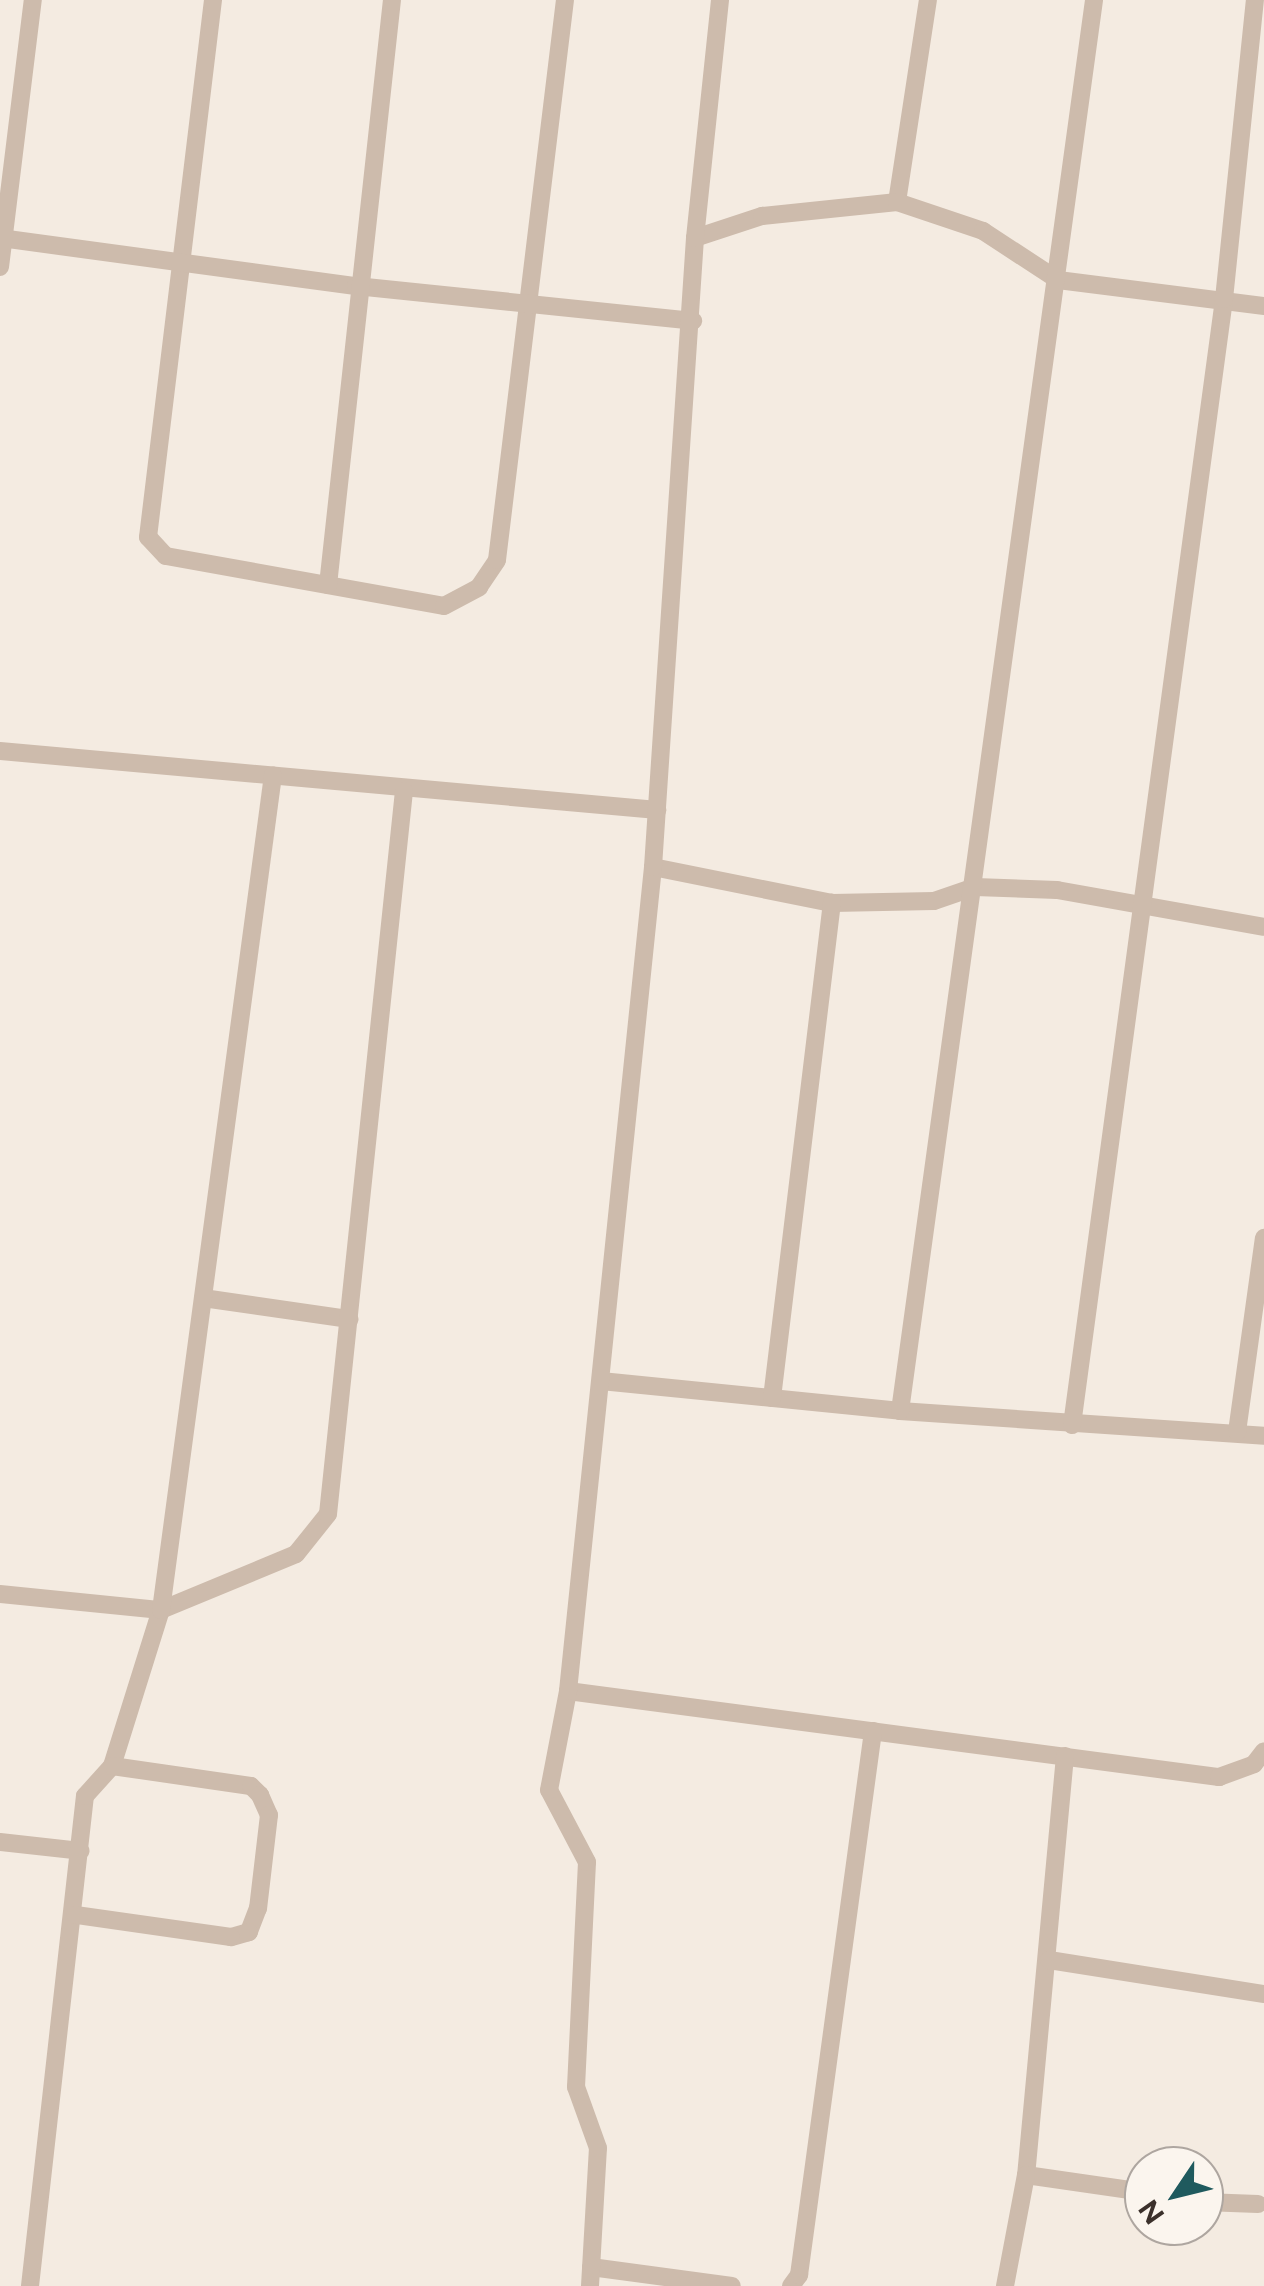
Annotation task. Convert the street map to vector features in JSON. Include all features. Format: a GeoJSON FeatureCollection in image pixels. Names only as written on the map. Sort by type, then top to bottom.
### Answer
{"type":"FeatureCollection","features":[{"type":"Feature","properties":{"kind":"lane"},"geometry":{"type":"LineString","coordinates":[[0,267],[33,0]]}},
{"type":"Feature","properties":{"kind":"lane"},"geometry":{"type":"LineString","coordinates":[[213,0],[176,263],[148,538],[166,556],[444,606],[479,587],[497,560],[565,0]]}},
{"type":"Feature","properties":{"kind":"lane"},"geometry":{"type":"LineString","coordinates":[[328,585],[356,286],[392,0]]}},
{"type":"Feature","properties":{"kind":"lane"},"geometry":{"type":"LineString","coordinates":[[720,0],[695,238],[693,322],[653,866],[568,1692],[549,1790],[587,1862],[576,2087],[598,2148],[590,2277],[732,2286]]}},
{"type":"Feature","properties":{"kind":"lane"},"geometry":{"type":"LineString","coordinates":[[897,202],[928,0]]}},
{"type":"Feature","properties":{"kind":"lane"},"geometry":{"type":"LineString","coordinates":[[900,1411],[1094,0]]}},
{"type":"Feature","properties":{"kind":"lane"},"geometry":{"type":"LineString","coordinates":[[1072,1425],[1145,907],[1224,299],[1255,0]]}},
{"type":"Feature","properties":{"kind":"lane"},"geometry":{"type":"LineString","coordinates":[[695,238],[762,216],[897,202],[983,231],[1058,280],[1264,306]]}},
{"type":"Feature","properties":{"kind":"lane"},"geometry":{"type":"LineString","coordinates":[[2,238],[356,286],[693,322]]}},
{"type":"Feature","properties":{"kind":"lane"},"geometry":{"type":"LineString","coordinates":[[0,751],[404,791],[657,810]]}},
{"type":"Feature","properties":{"kind":"lane"},"geometry":{"type":"LineString","coordinates":[[30,2286],[76,1915],[85,1796],[112,1766],[160,1610],[273,776]]}},
{"type":"Feature","properties":{"kind":"lane"},"geometry":{"type":"LineString","coordinates":[[0,1594],[160,1610],[232,1586],[315,1538],[328,1514],[404,791]]}},
{"type":"Feature","properties":{"kind":"lane"},"geometry":{"type":"LineString","coordinates":[[653,866],[832,904],[934,900],[975,887],[1057,890],[1264,928]]}},
{"type":"Feature","properties":{"kind":"lane"},"geometry":{"type":"LineString","coordinates":[[772,1398],[832,904]]}},
{"type":"Feature","properties":{"kind":"lane"},"geometry":{"type":"LineString","coordinates":[[1237,1432],[1264,1238]]}},
{"type":"Feature","properties":{"kind":"lane"},"geometry":{"type":"LineString","coordinates":[[203,1298],[349,1319]]}},
{"type":"Feature","properties":{"kind":"lane"},"geometry":{"type":"LineString","coordinates":[[602,1381],[900,1411],[1264,1436]]}},
{"type":"Feature","properties":{"kind":"lane"},"geometry":{"type":"LineString","coordinates":[[568,1692],[1218,1777],[1254,1764],[1264,1751]]}},
{"type":"Feature","properties":{"kind":"lane"},"geometry":{"type":"LineString","coordinates":[[791,2286],[799,2275],[874,1731]]}},
{"type":"Feature","properties":{"kind":"lane"},"geometry":{"type":"LineString","coordinates":[[1005,2286],[1026,2175],[1065,1756]]}},
{"type":"Feature","properties":{"kind":"lane"},"geometry":{"type":"LineString","coordinates":[[76,1915],[232,1937],[249,1932],[258,1908],[269,1815],[251,1786],[112,1766]]}},
{"type":"Feature","properties":{"kind":"lane"},"geometry":{"type":"LineString","coordinates":[[0,1842],[81,1851]]}},
{"type":"Feature","properties":{"kind":"lane"},"geometry":{"type":"LineString","coordinates":[[1049,1960],[1264,1994]]}},
{"type":"Feature","properties":{"kind":"lane"},"geometry":{"type":"LineString","coordinates":[[1026,2175],[1124,2189]]}},
{"type":"Feature","properties":{"kind":"lane"},"geometry":{"type":"LineString","coordinates":[[1224,2203],[1258,2204]]}}]}
